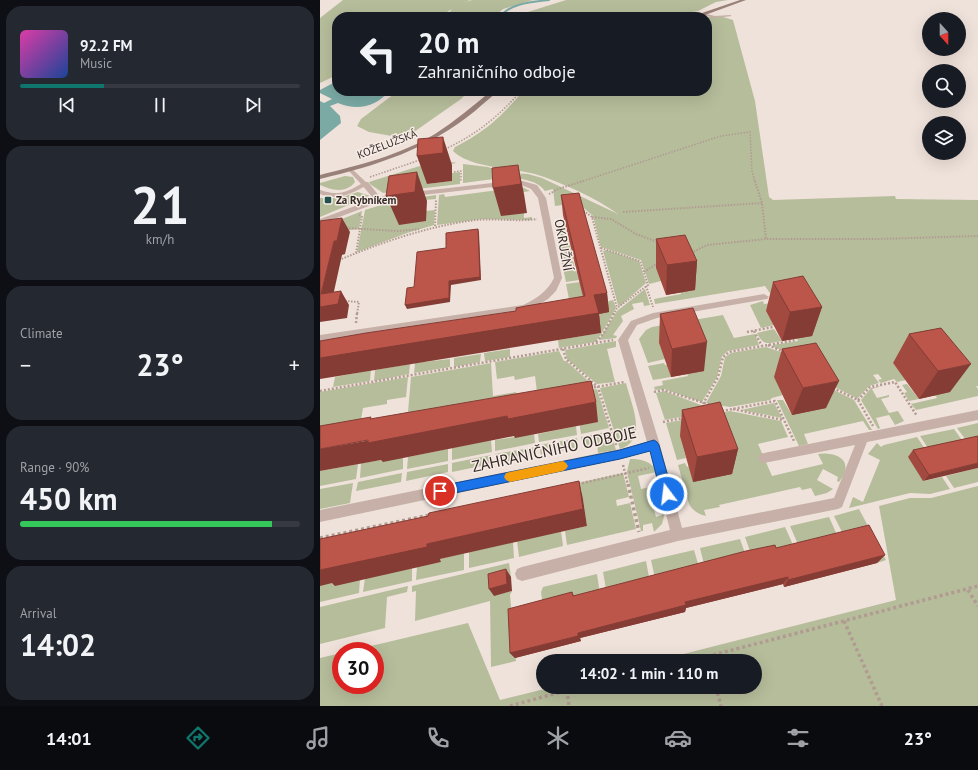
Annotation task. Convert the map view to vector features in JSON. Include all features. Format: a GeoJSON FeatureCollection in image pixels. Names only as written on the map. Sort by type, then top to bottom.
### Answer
{"type":"FeatureCollection","features":[{"type":"Feature","properties":{"kind":"main road"},"geometry":{"type":"LineString","coordinates":[[709,12],[744,0]]}},
{"type":"Feature","properties":{"kind":"main road","name":"KOŽELUŽSKÁ"},"geometry":{"type":"LineString","coordinates":[[320,178],[373,162],[426,142],[461,120],[489,96]]}},
{"type":"Feature","properties":{"kind":"street"},"geometry":{"type":"LineString","coordinates":[[363,182],[378,199]]}},
{"type":"Feature","properties":{"kind":"street"},"geometry":{"type":"LineString","coordinates":[[320,222],[378,199],[461,188],[519,182],[534,187],[542,198]]}},
{"type":"Feature","properties":{"kind":"street","name":"OKRUŽNÍ"},"geometry":{"type":"LineString","coordinates":[[320,339],[524,308],[538,302],[554,288],[558,278],[542,198]]}},
{"type":"Feature","properties":{"kind":"street"},"geometry":{"type":"LineString","coordinates":[[623,340],[634,323],[656,315],[764,297]]}},
{"type":"Feature","properties":{"kind":"street","name":"ZAHRANIČNÍHO ODBOJE"},"geometry":{"type":"LineString","coordinates":[[623,340],[654,445],[678,535]]}},
{"type":"Feature","properties":{"kind":"street"},"geometry":{"type":"LineString","coordinates":[[764,458],[978,415]]}},
{"type":"Feature","properties":{"kind":"street"},"geometry":{"type":"LineString","coordinates":[[522,574],[678,535],[838,502],[863,438]]}},
{"type":"Feature","properties":{"kind":"street","name":"ZAHRANIČNÍHO ODBOJE"},"geometry":{"type":"LineString","coordinates":[[320,516],[620,454],[654,445]]}},
{"type":"Feature","properties":{"kind":"lane"},"geometry":{"type":"LineString","coordinates":[[712,16],[730,16]]}},
{"type":"Feature","properties":{"kind":"lane"},"geometry":{"type":"LineString","coordinates":[[320,192],[327,196],[346,194],[363,182],[350,169]]}},
{"type":"Feature","properties":{"kind":"path"},"geometry":{"type":"LineString","coordinates":[[438,152],[483,131],[505,110],[517,96]]}},
{"type":"Feature","properties":{"kind":"path"},"geometry":{"type":"LineString","coordinates":[[542,198],[558,189],[720,136],[750,132],[752,171],[762,203],[766,239]]}},
{"type":"Feature","properties":{"kind":"path"},"geometry":{"type":"LineString","coordinates":[[363,182],[424,158]]}},
{"type":"Feature","properties":{"kind":"path"},"geometry":{"type":"LineString","coordinates":[[454,172],[461,171],[461,188]]}},
{"type":"Feature","properties":{"kind":"path"},"geometry":{"type":"LineString","coordinates":[[435,226],[437,191]]}},
{"type":"Feature","properties":{"kind":"path"},"geometry":{"type":"LineString","coordinates":[[623,212],[762,203]]}},
{"type":"Feature","properties":{"kind":"path"},"geometry":{"type":"LineString","coordinates":[[578,206],[592,217],[611,219],[636,234],[663,244]]}},
{"type":"Feature","properties":{"kind":"path"},"geometry":{"type":"LineString","coordinates":[[354,209],[362,217],[356,253]]}},
{"type":"Feature","properties":{"kind":"path"},"geometry":{"type":"LineString","coordinates":[[592,217],[617,308]]}},
{"type":"Feature","properties":{"kind":"path"},"geometry":{"type":"LineString","coordinates":[[332,261],[435,226],[480,220],[528,221],[546,218]]}},
{"type":"Feature","properties":{"kind":"path"},"geometry":{"type":"LineString","coordinates":[[345,228],[398,231],[424,229]]}},
{"type":"Feature","properties":{"kind":"path"},"geometry":{"type":"LineString","coordinates":[[690,254],[707,246],[766,239],[878,239],[978,236]]}},
{"type":"Feature","properties":{"kind":"path"},"geometry":{"type":"LineString","coordinates":[[600,248],[640,261],[648,285],[646,286],[656,315]]}},
{"type":"Feature","properties":{"kind":"path"},"geometry":{"type":"LineString","coordinates":[[644,272],[664,260]]}},
{"type":"Feature","properties":{"kind":"path"},"geometry":{"type":"LineString","coordinates":[[596,342],[604,333],[617,308],[646,286]]}},
{"type":"Feature","properties":{"kind":"path"},"geometry":{"type":"LineString","coordinates":[[343,300],[359,302],[355,334]]}},
{"type":"Feature","properties":{"kind":"path"},"geometry":{"type":"LineString","coordinates":[[747,332],[773,327]]}},
{"type":"Feature","properties":{"kind":"path"},"geometry":{"type":"LineString","coordinates":[[754,331],[762,346]]}},
{"type":"Feature","properties":{"kind":"path"},"geometry":{"type":"LineString","coordinates":[[320,390],[563,349],[596,342],[623,340]]}},
{"type":"Feature","properties":{"kind":"path"},"geometry":{"type":"LineString","coordinates":[[703,404],[718,377],[723,357],[729,352],[796,340]]}},
{"type":"Feature","properties":{"kind":"path"},"geometry":{"type":"LineString","coordinates":[[768,345],[785,352]]}},
{"type":"Feature","properties":{"kind":"path"},"geometry":{"type":"LineString","coordinates":[[563,349],[566,359]]}},
{"type":"Feature","properties":{"kind":"path"},"geometry":{"type":"LineString","coordinates":[[582,390],[635,380]]}},
{"type":"Feature","properties":{"kind":"path"},"geometry":{"type":"LineString","coordinates":[[829,382],[834,388],[858,400],[878,435]]}},
{"type":"Feature","properties":{"kind":"path"},"geometry":{"type":"LineString","coordinates":[[858,400],[870,387],[895,382],[924,426]]}},
{"type":"Feature","properties":{"kind":"path"},"geometry":{"type":"LineString","coordinates":[[654,392],[664,390],[703,404],[784,420]]}},
{"type":"Feature","properties":{"kind":"path"},"geometry":{"type":"LineString","coordinates":[[716,412],[775,401],[799,451]]}},
{"type":"Feature","properties":{"kind":"path"},"geometry":{"type":"LineString","coordinates":[[664,422],[686,418]]}},
{"type":"Feature","properties":{"kind":"path"},"geometry":{"type":"LineString","coordinates":[[572,485],[659,466]]}},
{"type":"Feature","properties":{"kind":"path"},"geometry":{"type":"LineString","coordinates":[[320,538],[435,514]]}},
{"type":"Feature","properties":{"kind":"path"},"geometry":{"type":"LineString","coordinates":[[726,654],[844,621],[968,590],[978,586]]}},
{"type":"Feature","properties":{"kind":"path"},"geometry":{"type":"LineString","coordinates":[[968,590],[978,606]]}},
{"type":"Feature","properties":{"kind":"path"},"geometry":{"type":"LineString","coordinates":[[844,621],[882,706]]}},
{"type":"Feature","properties":{"kind":"path"},"geometry":{"type":"LineString","coordinates":[[510,706],[554,694]]}},
{"type":"Feature","properties":{"kind":"path"},"geometry":{"type":"LineString","coordinates":[[568,694],[569,706]]}},
{"type":"Feature","properties":{"kind":"path"},"geometry":{"type":"LineString","coordinates":[[718,694],[721,706]]}},
{"type":"Feature","properties":{"kind":"green space"},"geometry":{"type":"Polygon","coordinates":[[[343,0],[470,0],[466,2],[472,0],[533,0],[503,9],[500,12],[450,12],[452,9],[447,12],[332,12],[332,77],[320,83],[320,18],[343,0]]]}},
{"type":"Feature","properties":{"kind":"green space"},"geometry":{"type":"Polygon","coordinates":[[[566,0],[728,0],[716,2],[698,11],[692,12],[528,12],[566,0]]]}},
{"type":"Feature","properties":{"kind":"green space"},"geometry":{"type":"Polygon","coordinates":[[[712,17],[723,17],[733,20],[755,101],[769,197],[773,200],[895,196],[896,199],[978,200],[978,386],[976,386],[978,389],[978,396],[916,410],[911,404],[937,398],[935,395],[950,392],[893,363],[906,380],[897,382],[894,379],[881,383],[878,380],[882,379],[878,374],[873,375],[879,383],[869,386],[858,398],[856,398],[835,387],[798,355],[773,347],[773,345],[798,341],[797,338],[812,335],[766,311],[774,325],[761,328],[750,305],[763,301],[764,304],[772,303],[774,299],[765,286],[655,304],[654,299],[694,290],[661,281],[649,284],[641,260],[601,247],[593,216],[578,203],[555,206],[553,189],[545,191],[538,185],[529,181],[518,179],[506,178],[463,183],[463,164],[488,167],[501,172],[528,174],[542,178],[618,214],[589,196],[556,182],[535,174],[492,167],[470,161],[453,151],[455,147],[484,129],[507,109],[519,96],[712,96],[712,17]]]}},
{"type":"Feature","properties":{"kind":"green space"},"geometry":{"type":"Polygon","coordinates":[[[391,96],[464,96],[411,134],[392,136],[369,132],[357,126],[361,119],[391,96]]]}},
{"type":"Feature","properties":{"kind":"green space"},"geometry":{"type":"Polygon","coordinates":[[[446,161],[457,163],[428,167],[427,184],[452,181],[452,173],[460,172],[460,184],[383,193],[369,182],[426,164],[446,161]]]}},
{"type":"Feature","properties":{"kind":"green space"},"geometry":{"type":"Polygon","coordinates":[[[345,176],[353,177],[355,182],[343,190],[320,185],[320,183],[345,176]]]}},
{"type":"Feature","properties":{"kind":"green space"},"geometry":{"type":"Polygon","coordinates":[[[522,187],[530,191],[511,194],[524,213],[524,218],[532,217],[532,220],[481,219],[437,225],[439,195],[444,194],[445,197],[522,187]]]}},
{"type":"Feature","properties":{"kind":"green space"},"geometry":{"type":"Polygon","coordinates":[[[358,192],[370,196],[320,217],[320,198],[339,198],[358,192]]]}},
{"type":"Feature","properties":{"kind":"green space"},"geometry":{"type":"Polygon","coordinates":[[[436,195],[436,199],[412,201],[426,211],[435,210],[434,225],[407,233],[357,252],[365,210],[394,201],[436,195]]]}},
{"type":"Feature","properties":{"kind":"green space"},"geometry":{"type":"Polygon","coordinates":[[[362,211],[359,229],[333,232],[327,225],[362,211]]]}},
{"type":"Feature","properties":{"kind":"green space"},"geometry":{"type":"Polygon","coordinates":[[[565,224],[569,240],[558,241],[555,226],[565,224]]]}},
{"type":"Feature","properties":{"kind":"green space"},"geometry":{"type":"Polygon","coordinates":[[[569,242],[573,259],[562,261],[558,244],[569,242]]]}},
{"type":"Feature","properties":{"kind":"green space"},"geometry":{"type":"Polygon","coordinates":[[[607,250],[639,261],[646,283],[620,306],[618,305],[603,251],[607,250]]]}},
{"type":"Feature","properties":{"kind":"green space"},"geometry":{"type":"Polygon","coordinates":[[[573,261],[579,280],[566,282],[562,263],[573,261]]]}},
{"type":"Feature","properties":{"kind":"green space"},"geometry":{"type":"Polygon","coordinates":[[[580,282],[584,302],[570,304],[566,284],[580,282]]]}},
{"type":"Feature","properties":{"kind":"green space"},"geometry":{"type":"Polygon","coordinates":[[[645,289],[650,305],[644,306],[643,302],[632,304],[634,309],[621,316],[623,321],[613,335],[617,336],[616,338],[599,340],[617,311],[645,289]]]}},
{"type":"Feature","properties":{"kind":"green space"},"geometry":{"type":"Polygon","coordinates":[[[613,300],[616,308],[602,333],[595,342],[559,348],[558,340],[601,333],[596,315],[606,302],[613,300]]]}},
{"type":"Feature","properties":{"kind":"green space"},"geometry":{"type":"Polygon","coordinates":[[[723,315],[734,338],[755,334],[759,345],[728,351],[722,356],[717,377],[702,402],[664,389],[655,390],[654,387],[663,385],[662,381],[688,376],[687,374],[703,371],[659,343],[665,359],[648,363],[639,339],[646,330],[652,327],[723,315]]]}},
{"type":"Feature","properties":{"kind":"green space"},"geometry":{"type":"Polygon","coordinates":[[[774,329],[782,341],[767,343],[762,340],[757,333],[774,329]]]}},
{"type":"Feature","properties":{"kind":"green space"},"geometry":{"type":"Polygon","coordinates":[[[616,341],[616,347],[607,349],[615,382],[597,384],[567,359],[565,350],[616,341]]]}},
{"type":"Feature","properties":{"kind":"green space"},"geometry":{"type":"Polygon","coordinates":[[[766,347],[799,358],[832,389],[854,400],[872,430],[869,430],[863,421],[804,434],[808,444],[799,446],[777,400],[783,400],[792,415],[783,395],[770,400],[730,407],[706,403],[721,376],[725,357],[731,353],[766,347]]]}},
{"type":"Feature","properties":{"kind":"green space"},"geometry":{"type":"Polygon","coordinates":[[[510,349],[510,357],[485,361],[484,353],[510,349]]]}},
{"type":"Feature","properties":{"kind":"green space"},"geometry":{"type":"Polygon","coordinates":[[[559,351],[564,361],[566,361],[594,386],[535,397],[537,392],[535,376],[515,380],[514,376],[497,379],[495,362],[559,351]]]}},
{"type":"Feature","properties":{"kind":"green space"},"geometry":{"type":"Polygon","coordinates":[[[481,354],[480,362],[454,367],[454,358],[481,354]]]}},
{"type":"Feature","properties":{"kind":"green space"},"geometry":{"type":"Polygon","coordinates":[[[450,359],[450,367],[414,373],[415,363],[450,359]]]}},
{"type":"Feature","properties":{"kind":"green space"},"geometry":{"type":"Polygon","coordinates":[[[491,363],[493,396],[516,392],[516,395],[383,421],[384,417],[408,412],[411,377],[491,363]]]}},
{"type":"Feature","properties":{"kind":"green space"},"geometry":{"type":"Polygon","coordinates":[[[664,363],[667,365],[671,377],[653,380],[648,366],[664,363]]]}},
{"type":"Feature","properties":{"kind":"green space"},"geometry":{"type":"Polygon","coordinates":[[[410,364],[409,374],[374,381],[375,370],[410,364]]]}},
{"type":"Feature","properties":{"kind":"green space"},"geometry":{"type":"Polygon","coordinates":[[[371,370],[370,381],[333,387],[335,377],[371,370]]]}},
{"type":"Feature","properties":{"kind":"green space"},"geometry":{"type":"Polygon","coordinates":[[[408,377],[406,397],[387,400],[387,404],[363,408],[360,425],[320,437],[320,392],[408,377]]]}},
{"type":"Feature","properties":{"kind":"green space"},"geometry":{"type":"Polygon","coordinates":[[[626,383],[636,420],[636,430],[634,438],[629,444],[620,449],[600,388],[626,383]]]}},
{"type":"Feature","properties":{"kind":"green space"},"geometry":{"type":"Polygon","coordinates":[[[907,384],[919,399],[909,401],[904,393],[907,392],[902,385],[907,384]]]}},
{"type":"Feature","properties":{"kind":"green space"},"geometry":{"type":"Polygon","coordinates":[[[883,386],[872,389],[877,398],[889,395],[889,397],[881,399],[889,413],[898,411],[904,421],[895,425],[889,415],[876,418],[880,428],[878,429],[861,400],[871,388],[883,386]]]}},
{"type":"Feature","properties":{"kind":"green space"},"geometry":{"type":"Polygon","coordinates":[[[597,389],[609,428],[581,434],[575,393],[597,389]]]}},
{"type":"Feature","properties":{"kind":"green space"},"geometry":{"type":"Polygon","coordinates":[[[664,391],[701,405],[722,409],[665,420],[656,393],[664,391]]]}},
{"type":"Feature","properties":{"kind":"green space"},"geometry":{"type":"Polygon","coordinates":[[[774,403],[782,418],[741,410],[774,403]]]}},
{"type":"Feature","properties":{"kind":"green space"},"geometry":{"type":"Polygon","coordinates":[[[730,411],[781,421],[788,437],[758,444],[772,476],[823,464],[818,454],[832,454],[844,461],[845,471],[839,482],[837,481],[838,477],[823,469],[817,480],[833,489],[827,493],[815,496],[811,488],[802,490],[800,487],[719,505],[720,507],[704,510],[706,516],[698,513],[692,509],[689,504],[678,465],[685,463],[687,467],[689,466],[694,482],[680,436],[686,458],[677,460],[666,423],[730,411]]]}},
{"type":"Feature","properties":{"kind":"green space"},"geometry":{"type":"Polygon","coordinates":[[[978,423],[978,440],[968,443],[957,428],[978,423]]]}},
{"type":"Feature","properties":{"kind":"green space"},"geometry":{"type":"Polygon","coordinates":[[[576,426],[577,435],[539,442],[538,434],[576,426]]]}},
{"type":"Feature","properties":{"kind":"green space"},"geometry":{"type":"Polygon","coordinates":[[[954,429],[964,443],[930,451],[920,436],[954,429]]]}},
{"type":"Feature","properties":{"kind":"green space"},"geometry":{"type":"Polygon","coordinates":[[[610,431],[616,450],[598,453],[597,443],[583,446],[581,437],[610,431]]]}},
{"type":"Feature","properties":{"kind":"green space"},"geometry":{"type":"Polygon","coordinates":[[[534,434],[535,443],[495,451],[495,440],[534,434]]]}},
{"type":"Feature","properties":{"kind":"green space"},"geometry":{"type":"Polygon","coordinates":[[[917,437],[927,452],[923,481],[942,477],[950,489],[930,494],[910,493],[849,508],[853,497],[863,502],[880,460],[868,454],[877,443],[881,447],[917,437]]]}},
{"type":"Feature","properties":{"kind":"green space"},"geometry":{"type":"Polygon","coordinates":[[[577,438],[579,447],[541,455],[539,445],[577,438]]]}},
{"type":"Feature","properties":{"kind":"green space"},"geometry":{"type":"Polygon","coordinates":[[[491,440],[492,452],[452,460],[452,448],[491,440]]]}},
{"type":"Feature","properties":{"kind":"green space"},"geometry":{"type":"Polygon","coordinates":[[[536,447],[537,455],[496,464],[495,454],[536,447]]]}},
{"type":"Feature","properties":{"kind":"green space"},"geometry":{"type":"Polygon","coordinates":[[[448,449],[448,461],[407,469],[408,457],[448,449]]]}},
{"type":"Feature","properties":{"kind":"green space"},"geometry":{"type":"Polygon","coordinates":[[[491,455],[491,464],[452,472],[452,463],[491,455]]]}},
{"type":"Feature","properties":{"kind":"green space"},"geometry":{"type":"Polygon","coordinates":[[[403,457],[403,469],[360,478],[361,463],[403,457]]]}},
{"type":"Feature","properties":{"kind":"green space"},"geometry":{"type":"Polygon","coordinates":[[[630,459],[646,461],[655,468],[657,472],[638,476],[641,489],[660,485],[661,487],[649,490],[656,517],[662,515],[661,510],[666,509],[662,524],[654,532],[652,523],[643,525],[643,531],[641,531],[627,472],[630,459]]]}},
{"type":"Feature","properties":{"kind":"green space"},"geometry":{"type":"Polygon","coordinates":[[[358,464],[356,479],[320,486],[320,471],[358,464]]]}},
{"type":"Feature","properties":{"kind":"green space"},"geometry":{"type":"Polygon","coordinates":[[[448,464],[448,472],[406,481],[407,472],[448,464]]]}},
{"type":"Feature","properties":{"kind":"green space"},"geometry":{"type":"Polygon","coordinates":[[[978,468],[978,482],[954,488],[946,476],[978,468]]]}},
{"type":"Feature","properties":{"kind":"green space"},"geometry":{"type":"Polygon","coordinates":[[[402,473],[401,482],[356,491],[358,482],[402,473]]]}},
{"type":"Feature","properties":{"kind":"green space"},"geometry":{"type":"Polygon","coordinates":[[[623,473],[629,497],[616,500],[617,506],[630,503],[636,529],[567,545],[565,531],[587,526],[583,499],[560,487],[623,473]]]}},
{"type":"Feature","properties":{"kind":"green space"},"geometry":{"type":"Polygon","coordinates":[[[353,483],[350,503],[320,509],[320,489],[353,483]]]}},
{"type":"Feature","properties":{"kind":"green space"},"geometry":{"type":"Polygon","coordinates":[[[978,486],[978,706],[320,706],[320,658],[332,655],[332,694],[384,694],[384,643],[468,623],[500,700],[536,691],[536,694],[762,694],[762,654],[684,654],[896,600],[879,506],[910,498],[931,498],[978,486]]]}},
{"type":"Feature","properties":{"kind":"green space"},"geometry":{"type":"Polygon","coordinates":[[[859,509],[886,560],[877,563],[845,538],[834,516],[859,509]]]}},
{"type":"Feature","properties":{"kind":"green space"},"geometry":{"type":"Polygon","coordinates":[[[829,517],[838,537],[800,549],[790,526],[829,517]]]}},
{"type":"Feature","properties":{"kind":"green space"},"geometry":{"type":"Polygon","coordinates":[[[785,527],[794,547],[752,557],[745,537],[785,527]]]}},
{"type":"Feature","properties":{"kind":"green space"},"geometry":{"type":"Polygon","coordinates":[[[561,531],[563,546],[519,557],[517,541],[561,531]]]}},
{"type":"Feature","properties":{"kind":"green space"},"geometry":{"type":"Polygon","coordinates":[[[740,539],[746,556],[705,568],[700,548],[740,539]]]}},
{"type":"Feature","properties":{"kind":"green space"},"geometry":{"type":"Polygon","coordinates":[[[513,542],[514,558],[469,568],[469,552],[513,542]]]}},
{"type":"Feature","properties":{"kind":"green space"},"geometry":{"type":"Polygon","coordinates":[[[694,550],[699,567],[656,583],[651,560],[694,550]]]}},
{"type":"Feature","properties":{"kind":"green space"},"geometry":{"type":"Polygon","coordinates":[[[464,553],[464,570],[416,580],[417,567],[441,562],[440,559],[464,553]]]}},
{"type":"Feature","properties":{"kind":"green space"},"geometry":{"type":"Polygon","coordinates":[[[646,561],[650,582],[607,595],[603,572],[646,561]]]}},
{"type":"Feature","properties":{"kind":"green space"},"geometry":{"type":"Polygon","coordinates":[[[509,563],[511,577],[494,595],[512,591],[510,595],[516,661],[491,667],[490,601],[415,621],[416,591],[412,592],[412,586],[509,563]]]}},
{"type":"Feature","properties":{"kind":"green space"},"geometry":{"type":"Polygon","coordinates":[[[412,568],[412,581],[363,592],[365,578],[412,568]]]}},
{"type":"Feature","properties":{"kind":"green space"},"geometry":{"type":"Polygon","coordinates":[[[597,574],[600,594],[543,607],[541,592],[543,587],[597,574]]]}},
{"type":"Feature","properties":{"kind":"green space"},"geometry":{"type":"Polygon","coordinates":[[[360,579],[359,593],[320,602],[320,585],[335,581],[360,579]]]}},
{"type":"Feature","properties":{"kind":"green space"},"geometry":{"type":"Polygon","coordinates":[[[408,586],[407,592],[387,597],[385,628],[320,644],[320,607],[408,586]]]}},
{"type":"Feature","properties":{"kind":"water"},"geometry":{"type":"Polygon","coordinates":[[[332,84],[332,96],[384,96],[378,101],[366,106],[352,107],[338,103],[330,106],[340,116],[341,123],[320,140],[320,101],[324,103],[332,99],[320,93],[320,90],[332,84]]]}},
{"type":"Feature","properties":{"kind":"building"},"geometry":{"type":"Polygon","coordinates":[[[443,137],[443,153],[417,156],[418,139],[443,137]]]}},
{"type":"Feature","properties":{"kind":"building"},"geometry":{"type":"Polygon","coordinates":[[[518,165],[521,184],[493,188],[492,168],[518,165]]]}},
{"type":"Feature","properties":{"kind":"building"},"geometry":{"type":"Polygon","coordinates":[[[417,172],[415,192],[386,196],[389,176],[417,172]]]}},
{"type":"Feature","properties":{"kind":"building"},"geometry":{"type":"Polygon","coordinates":[[[579,193],[607,293],[594,295],[599,313],[320,358],[320,341],[516,311],[516,308],[585,296],[561,195],[579,193]]]}},
{"type":"Feature","properties":{"kind":"building"},"geometry":{"type":"Polygon","coordinates":[[[342,218],[337,241],[334,241],[321,294],[341,291],[338,304],[320,307],[320,221],[342,218]]]}},
{"type":"Feature","properties":{"kind":"building"},"geometry":{"type":"Polygon","coordinates":[[[478,229],[480,277],[449,281],[449,298],[405,305],[407,288],[414,287],[417,252],[446,248],[446,233],[478,229]]]}},
{"type":"Feature","properties":{"kind":"building"},"geometry":{"type":"Polygon","coordinates":[[[685,235],[697,261],[667,265],[656,239],[685,235]]]}},
{"type":"Feature","properties":{"kind":"building"},"geometry":{"type":"Polygon","coordinates":[[[803,276],[822,307],[790,312],[773,282],[803,276]]]}},
{"type":"Feature","properties":{"kind":"building"},"geometry":{"type":"Polygon","coordinates":[[[693,308],[707,342],[672,349],[660,314],[693,308]]]}},
{"type":"Feature","properties":{"kind":"building"},"geometry":{"type":"Polygon","coordinates":[[[941,328],[971,364],[938,371],[909,334],[941,328]]]}},
{"type":"Feature","properties":{"kind":"building"},"geometry":{"type":"Polygon","coordinates":[[[816,343],[839,381],[803,388],[782,349],[816,343]]]}},
{"type":"Feature","properties":{"kind":"building"},"geometry":{"type":"Polygon","coordinates":[[[591,381],[596,402],[508,419],[507,416],[368,443],[368,440],[320,449],[320,426],[371,417],[370,419],[591,381]]]}},
{"type":"Feature","properties":{"kind":"building"},"geometry":{"type":"Polygon","coordinates":[[[720,402],[738,449],[697,457],[682,410],[720,402]]]}},
{"type":"Feature","properties":{"kind":"building"},"geometry":{"type":"Polygon","coordinates":[[[978,436],[978,463],[929,475],[913,450],[978,436]]]}},
{"type":"Feature","properties":{"kind":"building"},"geometry":{"type":"Polygon","coordinates":[[[579,481],[583,509],[427,544],[427,547],[320,570],[320,539],[428,516],[429,513],[579,481]]]}},
{"type":"Feature","properties":{"kind":"building"},"geometry":{"type":"Polygon","coordinates":[[[869,525],[885,555],[788,580],[788,577],[685,602],[686,605],[578,633],[578,636],[510,653],[508,609],[572,592],[573,596],[746,551],[775,545],[776,548],[869,525]]]}},
{"type":"Feature","properties":{"kind":"building"},"geometry":{"type":"Polygon","coordinates":[[[506,569],[507,584],[489,589],[488,574],[506,569]]]}},
{"type":"Feature","properties":{"kind":"waterway"},"geometry":{"type":"LineString","coordinates":[[504,12],[522,4],[549,0]]}},
{"type":"Feature","properties":{"kind":"slow traffic"},"geometry":{"type":"LineString","coordinates":[[510,477],[563,466]]}},
{"type":"Feature","properties":{"kind":"place","name":"Za Rybníkem"},"geometry":{"type":"Point","coordinates":[328,200]}},
{"type":"Feature","properties":{"kind":"route"},"geometry":{"type":"LineString","coordinates":[[440,491],[620,454],[654,445],[667,494]]}}]}
